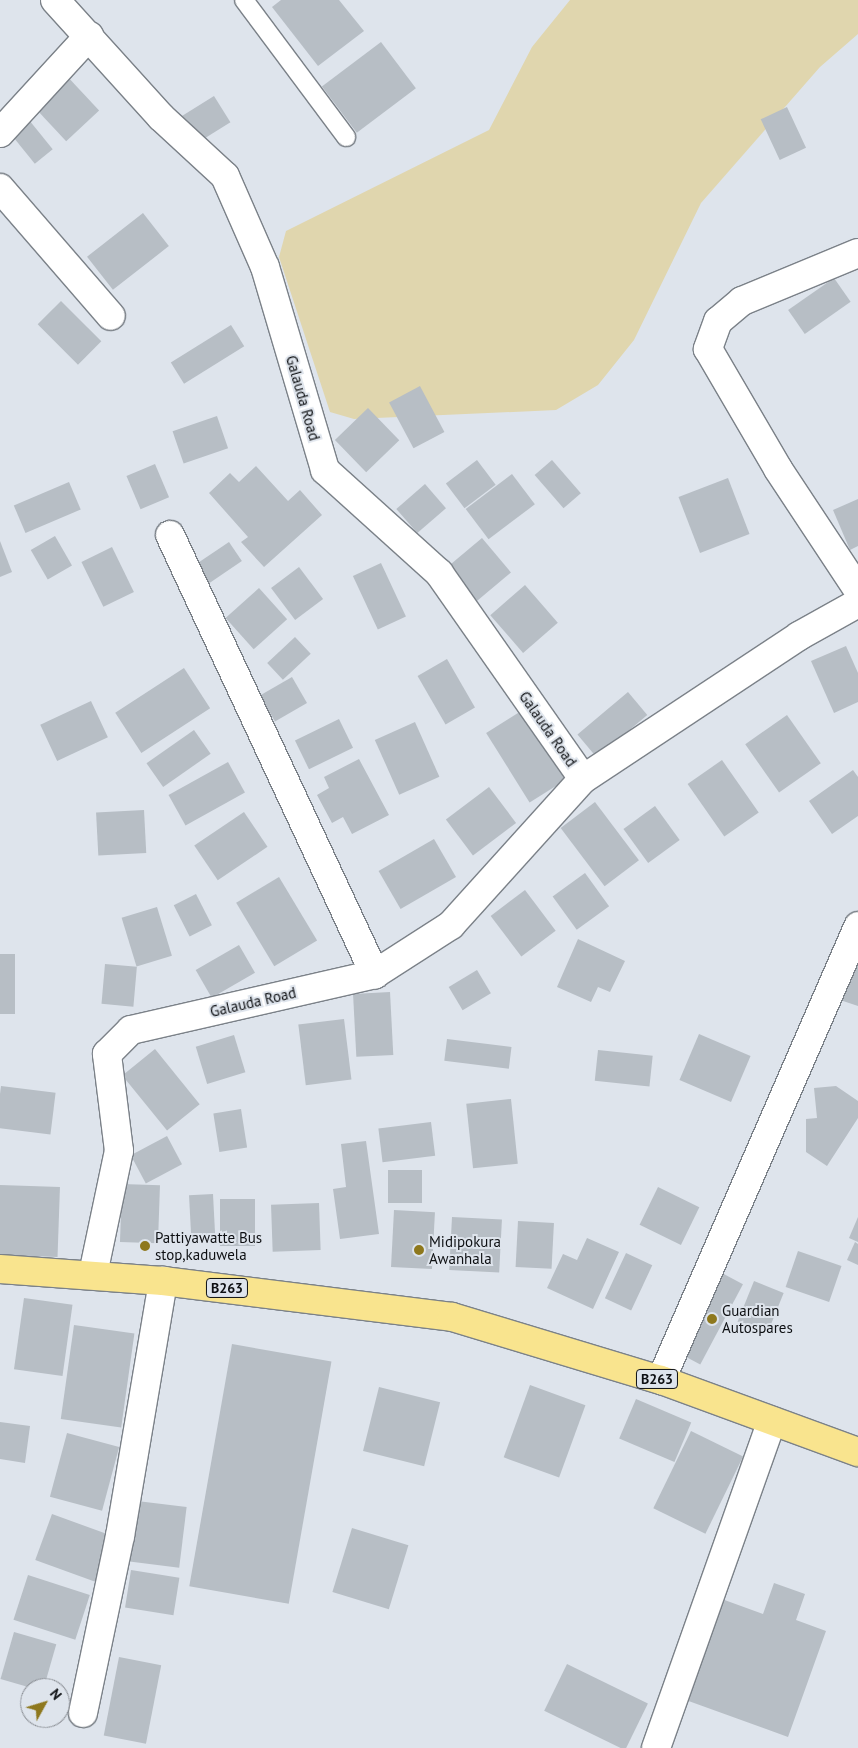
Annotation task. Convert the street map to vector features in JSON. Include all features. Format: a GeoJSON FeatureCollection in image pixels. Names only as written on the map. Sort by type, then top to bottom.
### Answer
{"type":"FeatureCollection","features":[{"type":"Feature","properties":{"kind":"main road","name":"B263"},"geometry":{"type":"LineString","coordinates":[[0,1269],[163,1280],[452,1317],[662,1380],[858,1452]]}},
{"type":"Feature","properties":{"kind":"street","name":"Galauda Road"},"geometry":{"type":"LineString","coordinates":[[55,0],[160,116],[224,176],[265,267],[325,470],[439,574],[582,779]]}},
{"type":"Feature","properties":{"kind":"street"},"geometry":{"type":"LineString","coordinates":[[0,133],[89,36]]}},
{"type":"Feature","properties":{"kind":"street"},"geometry":{"type":"LineString","coordinates":[[0,188],[111,316]]}},
{"type":"Feature","properties":{"kind":"street"},"geometry":{"type":"LineString","coordinates":[[858,252],[742,301],[718,321],[708,349],[778,469],[858,590]]}},
{"type":"Feature","properties":{"kind":"street"},"geometry":{"type":"LineString","coordinates":[[170,535],[375,974]]}},
{"type":"Feature","properties":{"kind":"street","name":"Galauda Road"},"geometry":{"type":"LineString","coordinates":[[93,1274],[119,1151],[107,1054],[131,1030],[375,974],[451,925],[582,779],[799,636],[858,603]]}},
{"type":"Feature","properties":{"kind":"street"},"geometry":{"type":"LineString","coordinates":[[662,1380],[858,926]]}},
{"type":"Feature","properties":{"kind":"street"},"geometry":{"type":"LineString","coordinates":[[83,1713],[120,1536],[163,1280]]}},
{"type":"Feature","properties":{"kind":"street"},"geometry":{"type":"LineString","coordinates":[[656,1748],[772,1421]]}},
{"type":"Feature","properties":{"kind":"lane"},"geometry":{"type":"LineString","coordinates":[[244,0],[346,137]]}},
{"type":"Feature","properties":{"kind":"shaded area"},"geometry":{"type":"Polygon","coordinates":[[[570,0],[858,0],[858,34],[820,67],[701,203],[634,340],[598,385],[556,410],[354,419],[330,412],[279,257],[286,231],[489,130],[532,47],[570,0]]]}},
{"type":"Feature","properties":{"kind":"building"},"geometry":{"type":"Polygon","coordinates":[[[281,0],[339,0],[364,31],[318,66],[272,7],[281,0]]]}},
{"type":"Feature","properties":{"kind":"building"},"geometry":{"type":"Polygon","coordinates":[[[381,42],[416,88],[357,133],[322,87],[381,42]]]}},
{"type":"Feature","properties":{"kind":"building"},"geometry":{"type":"Polygon","coordinates":[[[65,74],[99,111],[66,141],[32,105],[65,74]]]}},
{"type":"Feature","properties":{"kind":"building"},"geometry":{"type":"Polygon","coordinates":[[[214,96],[230,122],[194,145],[178,119],[214,96]]]}},
{"type":"Feature","properties":{"kind":"building"},"geometry":{"type":"Polygon","coordinates":[[[787,107],[806,148],[780,160],[761,119],[787,107]]]}},
{"type":"Feature","properties":{"kind":"building"},"geometry":{"type":"Polygon","coordinates":[[[25,115],[53,149],[35,164],[7,129],[25,115]]]}},
{"type":"Feature","properties":{"kind":"building"},"geometry":{"type":"Polygon","coordinates":[[[143,213],[169,246],[113,290],[87,257],[143,213]]]}},
{"type":"Feature","properties":{"kind":"building"},"geometry":{"type":"Polygon","coordinates":[[[834,278],[851,302],[805,334],[788,310],[834,278]]]}},
{"type":"Feature","properties":{"kind":"building"},"geometry":{"type":"Polygon","coordinates":[[[61,301],[101,341],[78,365],[38,324],[61,301]]]}},
{"type":"Feature","properties":{"kind":"building"},"geometry":{"type":"Polygon","coordinates":[[[231,325],[244,346],[184,384],[171,363],[231,325]]]}},
{"type":"Feature","properties":{"kind":"building"},"geometry":{"type":"Polygon","coordinates":[[[420,386],[444,432],[414,448],[389,402],[420,386]]]}},
{"type":"Feature","properties":{"kind":"building"},"geometry":{"type":"Polygon","coordinates":[[[368,408],[399,440],[366,472],[335,440],[368,408]]]}},
{"type":"Feature","properties":{"kind":"building"},"geometry":{"type":"Polygon","coordinates":[[[217,416],[228,448],[184,463],[173,431],[217,416]]]}},
{"type":"Feature","properties":{"kind":"building"},"geometry":{"type":"Polygon","coordinates":[[[477,460],[496,485],[465,508],[446,483],[477,460]]]}},
{"type":"Feature","properties":{"kind":"building"},"geometry":{"type":"Polygon","coordinates":[[[552,460],[581,493],[564,508],[535,475],[552,460]]]}},
{"type":"Feature","properties":{"kind":"building"},"geometry":{"type":"Polygon","coordinates":[[[155,464],[169,497],[141,509],[126,476],[155,464]]]}},
{"type":"Feature","properties":{"kind":"building"},"geometry":{"type":"Polygon","coordinates":[[[256,466],[288,501],[300,490],[322,515],[264,567],[241,542],[248,537],[209,493],[230,473],[239,482],[256,466]]]}},
{"type":"Feature","properties":{"kind":"building"},"geometry":{"type":"Polygon","coordinates":[[[512,474],[535,504],[489,539],[466,509],[512,474]]]}},
{"type":"Feature","properties":{"kind":"building"},"geometry":{"type":"Polygon","coordinates":[[[728,478],[750,534],[700,553],[679,497],[728,478]]]}},
{"type":"Feature","properties":{"kind":"building"},"geometry":{"type":"Polygon","coordinates":[[[69,482],[81,510],[25,533],[14,505],[69,482]]]}},
{"type":"Feature","properties":{"kind":"building"},"geometry":{"type":"Polygon","coordinates":[[[425,484],[446,508],[417,533],[396,509],[425,484]]]}},
{"type":"Feature","properties":{"kind":"building"},"geometry":{"type":"Polygon","coordinates":[[[858,499],[858,546],[850,550],[833,510],[858,499]]]}},
{"type":"Feature","properties":{"kind":"building"},"geometry":{"type":"Polygon","coordinates":[[[55,536],[72,565],[48,579],[31,550],[55,536]]]}},
{"type":"Feature","properties":{"kind":"building"},"geometry":{"type":"Polygon","coordinates":[[[482,538],[511,572],[472,605],[443,571],[482,538]]]}},
{"type":"Feature","properties":{"kind":"building"},"geometry":{"type":"Polygon","coordinates":[[[0,541],[12,572],[0,577],[0,541]]]}},
{"type":"Feature","properties":{"kind":"building"},"geometry":{"type":"Polygon","coordinates":[[[229,542],[242,561],[210,583],[197,564],[229,542]]]}},
{"type":"Feature","properties":{"kind":"building"},"geometry":{"type":"Polygon","coordinates":[[[112,547],[134,592],[103,607],[81,562],[112,547]]]}},
{"type":"Feature","properties":{"kind":"building"},"geometry":{"type":"Polygon","coordinates":[[[381,563],[406,616],[378,630],[353,576],[381,563]]]}},
{"type":"Feature","properties":{"kind":"building"},"geometry":{"type":"Polygon","coordinates":[[[299,567],[323,599],[295,620],[271,588],[299,567]]]}},
{"type":"Feature","properties":{"kind":"building"},"geometry":{"type":"Polygon","coordinates":[[[525,585],[558,623],[523,653],[490,615],[525,585]]]}},
{"type":"Feature","properties":{"kind":"building"},"geometry":{"type":"Polygon","coordinates":[[[259,588],[287,619],[254,649],[226,618],[259,588]]]}},
{"type":"Feature","properties":{"kind":"building"},"geometry":{"type":"Polygon","coordinates":[[[295,637],[311,654],[283,680],[267,663],[295,637]]]}},
{"type":"Feature","properties":{"kind":"building"},"geometry":{"type":"Polygon","coordinates":[[[846,646],[858,673],[858,702],[834,713],[811,661],[846,646]]]}},
{"type":"Feature","properties":{"kind":"building"},"geometry":{"type":"Polygon","coordinates":[[[447,659],[475,707],[446,724],[418,676],[447,659]]]}},
{"type":"Feature","properties":{"kind":"building"},"geometry":{"type":"Polygon","coordinates":[[[184,668],[210,708],[141,753],[115,713],[184,668]]]}},
{"type":"Feature","properties":{"kind":"building"},"geometry":{"type":"Polygon","coordinates":[[[292,677],[307,703],[275,721],[260,696],[292,677]]]}},
{"type":"Feature","properties":{"kind":"building"},"geometry":{"type":"Polygon","coordinates":[[[628,692],[647,715],[597,757],[577,734],[628,692]]]}},
{"type":"Feature","properties":{"kind":"building"},"geometry":{"type":"Polygon","coordinates":[[[91,701],[108,737],[57,761],[40,725],[91,701]]]}},
{"type":"Feature","properties":{"kind":"building"},"geometry":{"type":"Polygon","coordinates":[[[526,708],[569,778],[530,802],[486,733],[526,708]]]}},
{"type":"Feature","properties":{"kind":"building"},"geometry":{"type":"Polygon","coordinates":[[[787,715],[821,763],[779,793],[745,744],[787,715]]]}},
{"type":"Feature","properties":{"kind":"building"},"geometry":{"type":"Polygon","coordinates":[[[339,719],[353,748],[309,769],[295,740],[339,719]]]}},
{"type":"Feature","properties":{"kind":"building"},"geometry":{"type":"Polygon","coordinates":[[[415,722],[439,777],[399,795],[375,740],[415,722]]]}},
{"type":"Feature","properties":{"kind":"building"},"geometry":{"type":"Polygon","coordinates":[[[194,730],[211,754],[163,787],[146,763],[194,730]]]}},
{"type":"Feature","properties":{"kind":"building"},"geometry":{"type":"Polygon","coordinates":[[[359,759],[389,815],[352,834],[343,817],[332,823],[317,795],[329,788],[324,777],[359,759]]]}},
{"type":"Feature","properties":{"kind":"building"},"geometry":{"type":"Polygon","coordinates":[[[722,760],[759,812],[724,837],[688,784],[722,760]]]}},
{"type":"Feature","properties":{"kind":"building"},"geometry":{"type":"Polygon","coordinates":[[[228,762],[245,793],[185,826],[169,795],[228,762]]]}},
{"type":"Feature","properties":{"kind":"building"},"geometry":{"type":"Polygon","coordinates":[[[853,770],[858,777],[858,816],[832,834],[809,801],[853,770]]]}},
{"type":"Feature","properties":{"kind":"building"},"geometry":{"type":"Polygon","coordinates":[[[489,787],[516,823],[473,855],[446,819],[489,787]]]}},
{"type":"Feature","properties":{"kind":"building"},"geometry":{"type":"Polygon","coordinates":[[[595,802],[639,860],[605,886],[561,828],[595,802]]]}},
{"type":"Feature","properties":{"kind":"building"},"geometry":{"type":"Polygon","coordinates":[[[655,806],[680,840],[648,863],[623,829],[655,806]]]}},
{"type":"Feature","properties":{"kind":"building"},"geometry":{"type":"Polygon","coordinates":[[[144,810],[146,853],[98,855],[96,813],[144,810]]]}},
{"type":"Feature","properties":{"kind":"building"},"geometry":{"type":"Polygon","coordinates":[[[244,812],[267,847],[218,880],[194,846],[244,812]]]}},
{"type":"Feature","properties":{"kind":"building"},"geometry":{"type":"Polygon","coordinates":[[[434,839],[456,877],[401,909],[379,871],[434,839]]]}},
{"type":"Feature","properties":{"kind":"building"},"geometry":{"type":"Polygon","coordinates":[[[585,873],[609,906],[577,930],[553,897],[585,873]]]}},
{"type":"Feature","properties":{"kind":"building"},"geometry":{"type":"Polygon","coordinates":[[[279,877],[317,940],[274,966],[236,903],[279,877]]]}},
{"type":"Feature","properties":{"kind":"building"},"geometry":{"type":"Polygon","coordinates":[[[525,890],[556,931],[521,957],[491,916],[525,890]]]}},
{"type":"Feature","properties":{"kind":"building"},"geometry":{"type":"Polygon","coordinates":[[[196,894],[212,925],[190,937],[174,905],[196,894]]]}},
{"type":"Feature","properties":{"kind":"building"},"geometry":{"type":"Polygon","coordinates":[[[157,907],[172,956],[137,967],[122,918],[157,907]]]}},
{"type":"Feature","properties":{"kind":"building"},"geometry":{"type":"Polygon","coordinates":[[[578,939],[625,961],[610,992],[598,987],[591,1002],[557,987],[578,939]]]}},
{"type":"Feature","properties":{"kind":"building"},"geometry":{"type":"Polygon","coordinates":[[[239,945],[255,973],[212,998],[196,970],[239,945]]]}},
{"type":"Feature","properties":{"kind":"building"},"geometry":{"type":"Polygon","coordinates":[[[0,954],[15,954],[15,1014],[0,1014],[0,954]]]}},
{"type":"Feature","properties":{"kind":"building"},"geometry":{"type":"Polygon","coordinates":[[[858,963],[858,1006],[834,998],[841,978],[851,981],[858,963]]]}},
{"type":"Feature","properties":{"kind":"building"},"geometry":{"type":"Polygon","coordinates":[[[105,964],[137,967],[133,1007],[102,1004],[105,964]]]}},
{"type":"Feature","properties":{"kind":"building"},"geometry":{"type":"Polygon","coordinates":[[[477,970],[491,993],[463,1010],[449,987],[477,970]]]}},
{"type":"Feature","properties":{"kind":"building"},"geometry":{"type":"Polygon","coordinates":[[[390,992],[393,1055],[356,1057],[353,994],[390,992]]]}},
{"type":"Feature","properties":{"kind":"building"},"geometry":{"type":"Polygon","coordinates":[[[344,1019],[351,1080],[306,1085],[298,1025],[344,1019]]]}},
{"type":"Feature","properties":{"kind":"building"},"geometry":{"type":"Polygon","coordinates":[[[699,1034],[751,1056],[731,1102],[679,1080],[699,1034]]]}},
{"type":"Feature","properties":{"kind":"building"},"geometry":{"type":"Polygon","coordinates":[[[234,1035],[245,1072],[207,1084],[196,1047],[234,1035]]]}},
{"type":"Feature","properties":{"kind":"building"},"geometry":{"type":"Polygon","coordinates":[[[447,1039],[512,1047],[509,1069],[444,1061],[447,1039]]]}},
{"type":"Feature","properties":{"kind":"building"},"geometry":{"type":"Polygon","coordinates":[[[155,1049],[200,1104],[167,1131],[122,1075],[155,1049]]]}},
{"type":"Feature","properties":{"kind":"building"},"geometry":{"type":"Polygon","coordinates":[[[598,1050],[653,1056],[649,1087],[595,1081],[598,1050]]]}},
{"type":"Feature","properties":{"kind":"building"},"geometry":{"type":"Polygon","coordinates":[[[1,1086],[56,1093],[50,1134],[0,1128],[1,1086]]]}},
{"type":"Feature","properties":{"kind":"building"},"geometry":{"type":"Polygon","coordinates":[[[836,1086],[858,1101],[858,1118],[827,1166],[806,1152],[806,1119],[817,1118],[814,1088],[836,1086]]]}},
{"type":"Feature","properties":{"kind":"building"},"geometry":{"type":"Polygon","coordinates":[[[511,1099],[518,1164],[473,1168],[466,1104],[511,1099]]]}},
{"type":"Feature","properties":{"kind":"building"},"geometry":{"type":"Polygon","coordinates":[[[241,1109],[247,1148],[219,1152],[213,1113],[241,1109]]]}},
{"type":"Feature","properties":{"kind":"building"},"geometry":{"type":"Polygon","coordinates":[[[431,1122],[435,1156],[383,1162],[378,1128],[431,1122]]]}},
{"type":"Feature","properties":{"kind":"building"},"geometry":{"type":"Polygon","coordinates":[[[167,1136],[182,1164],[146,1184],[131,1155],[167,1136]]]}},
{"type":"Feature","properties":{"kind":"building"},"geometry":{"type":"Polygon","coordinates":[[[366,1141],[379,1234],[340,1239],[333,1189],[346,1187],[341,1144],[366,1141]]]}},
{"type":"Feature","properties":{"kind":"building"},"geometry":{"type":"Polygon","coordinates":[[[388,1170],[422,1170],[422,1203],[388,1203],[388,1170]]]}},
{"type":"Feature","properties":{"kind":"building"},"geometry":{"type":"Polygon","coordinates":[[[122,1184],[160,1185],[158,1243],[120,1242],[122,1184]]]}},
{"type":"Feature","properties":{"kind":"building"},"geometry":{"type":"Polygon","coordinates":[[[0,1185],[60,1187],[58,1257],[0,1255],[0,1185]]]}},
{"type":"Feature","properties":{"kind":"building"},"geometry":{"type":"Polygon","coordinates":[[[658,1187],[699,1207],[681,1245],[640,1225],[658,1187]]]}},
{"type":"Feature","properties":{"kind":"building"},"geometry":{"type":"Polygon","coordinates":[[[213,1194],[215,1239],[191,1240],[189,1195],[213,1194]]]}},
{"type":"Feature","properties":{"kind":"building"},"geometry":{"type":"Polygon","coordinates":[[[220,1199],[255,1199],[255,1246],[220,1246],[220,1199]]]}},
{"type":"Feature","properties":{"kind":"building"},"geometry":{"type":"Polygon","coordinates":[[[319,1203],[321,1250],[273,1252],[271,1205],[319,1203]]]}},
{"type":"Feature","properties":{"kind":"building"},"geometry":{"type":"Polygon","coordinates":[[[394,1210],[435,1212],[432,1269],[391,1267],[394,1210]]]}},
{"type":"Feature","properties":{"kind":"building"},"geometry":{"type":"Polygon","coordinates":[[[452,1217],[502,1220],[499,1273],[449,1270],[452,1217]]]}},
{"type":"Feature","properties":{"kind":"building"},"geometry":{"type":"Polygon","coordinates":[[[858,1217],[858,1242],[849,1238],[858,1217]]]}},
{"type":"Feature","properties":{"kind":"building"},"geometry":{"type":"Polygon","coordinates":[[[518,1221],[554,1223],[552,1269],[516,1267],[518,1221]]]}},
{"type":"Feature","properties":{"kind":"building"},"geometry":{"type":"Polygon","coordinates":[[[587,1238],[619,1252],[593,1309],[547,1288],[563,1254],[577,1260],[587,1238]]]}},
{"type":"Feature","properties":{"kind":"building"},"geometry":{"type":"Polygon","coordinates":[[[855,1242],[858,1244],[858,1265],[847,1260],[855,1242]]]}},
{"type":"Feature","properties":{"kind":"building"},"geometry":{"type":"Polygon","coordinates":[[[798,1251],[841,1266],[829,1302],[786,1287],[798,1251]]]}},
{"type":"Feature","properties":{"kind":"building"},"geometry":{"type":"Polygon","coordinates":[[[626,1253],[652,1265],[631,1311],[605,1298],[626,1253]]]}},
{"type":"Feature","properties":{"kind":"building","name":"Guardian Autospares"},"geometry":{"type":"Polygon","coordinates":[[[720,1272],[743,1284],[700,1365],[677,1352],[720,1272]]]}},
{"type":"Feature","properties":{"kind":"building"},"geometry":{"type":"Polygon","coordinates":[[[754,1281],[784,1293],[767,1334],[738,1322],[754,1281]]]}},
{"type":"Feature","properties":{"kind":"building"},"geometry":{"type":"Polygon","coordinates":[[[24,1298],[73,1305],[63,1376],[14,1369],[24,1298]]]}},
{"type":"Feature","properties":{"kind":"building"},"geometry":{"type":"Polygon","coordinates":[[[74,1325],[134,1333],[121,1428],[61,1419],[74,1325]]]}},
{"type":"Feature","properties":{"kind":"building"},"geometry":{"type":"Polygon","coordinates":[[[232,1344],[331,1362],[289,1604],[189,1586],[232,1344]]]}},
{"type":"Feature","properties":{"kind":"building"},"geometry":{"type":"Polygon","coordinates":[[[530,1385],[585,1405],[559,1478],[504,1457],[530,1385]]]}},
{"type":"Feature","properties":{"kind":"building"},"geometry":{"type":"Polygon","coordinates":[[[379,1387],[440,1402],[424,1466],[363,1451],[379,1387]]]}},
{"type":"Feature","properties":{"kind":"building"},"geometry":{"type":"Polygon","coordinates":[[[636,1399],[691,1422],[674,1462],[619,1439],[636,1399]]]}},
{"type":"Feature","properties":{"kind":"building"},"geometry":{"type":"Polygon","coordinates":[[[0,1422],[30,1426],[25,1463],[0,1459],[0,1422]]]}},
{"type":"Feature","properties":{"kind":"building"},"geometry":{"type":"Polygon","coordinates":[[[691,1431],[743,1456],[705,1534],[653,1508],[691,1431]]]}},
{"type":"Feature","properties":{"kind":"building"},"geometry":{"type":"Polygon","coordinates":[[[67,1433],[119,1447],[102,1511],[50,1497],[67,1433]]]}},
{"type":"Feature","properties":{"kind":"building"},"geometry":{"type":"Polygon","coordinates":[[[137,1501],[187,1507],[179,1568],[130,1562],[137,1501]]]}},
{"type":"Feature","properties":{"kind":"building"},"geometry":{"type":"Polygon","coordinates":[[[52,1514],[114,1537],[97,1583],[35,1560],[52,1514]]]}},
{"type":"Feature","properties":{"kind":"building"},"geometry":{"type":"Polygon","coordinates":[[[352,1528],[408,1545],[389,1609],[332,1592],[352,1528]]]}},
{"type":"Feature","properties":{"kind":"building"},"geometry":{"type":"Polygon","coordinates":[[[131,1570],[179,1578],[173,1615],[125,1608],[131,1570]]]}},
{"type":"Feature","properties":{"kind":"building"},"geometry":{"type":"Polygon","coordinates":[[[28,1575],[90,1595],[75,1640],[13,1620],[28,1575]]]}},
{"type":"Feature","properties":{"kind":"building"},"geometry":{"type":"Polygon","coordinates":[[[774,1583],[805,1594],[796,1620],[826,1631],[788,1737],[683,1699],[719,1598],[763,1614],[774,1583]]]}},
{"type":"Feature","properties":{"kind":"building"},"geometry":{"type":"Polygon","coordinates":[[[14,1632],[56,1644],[47,1678],[20,1678],[20,1685],[0,1679],[14,1632]]]}},
{"type":"Feature","properties":{"kind":"building"},"geometry":{"type":"Polygon","coordinates":[[[119,1657],[161,1665],[146,1744],[104,1736],[119,1657]]]}},
{"type":"Feature","properties":{"kind":"building"},"geometry":{"type":"Polygon","coordinates":[[[567,1664],[648,1703],[626,1748],[621,1748],[544,1711],[567,1664]]]}},
{"type":"Feature","properties":{"kind":"place","name":"Pattiyawatte Bus stop,kaduwela"},"geometry":{"type":"Point","coordinates":[145,1246]}},
{"type":"Feature","properties":{"kind":"place","name":"Midipokura Awanhala"},"geometry":{"type":"Point","coordinates":[419,1250]}},
{"type":"Feature","properties":{"kind":"place","name":"Guardian Autospares"},"geometry":{"type":"Point","coordinates":[712,1319]}}]}
